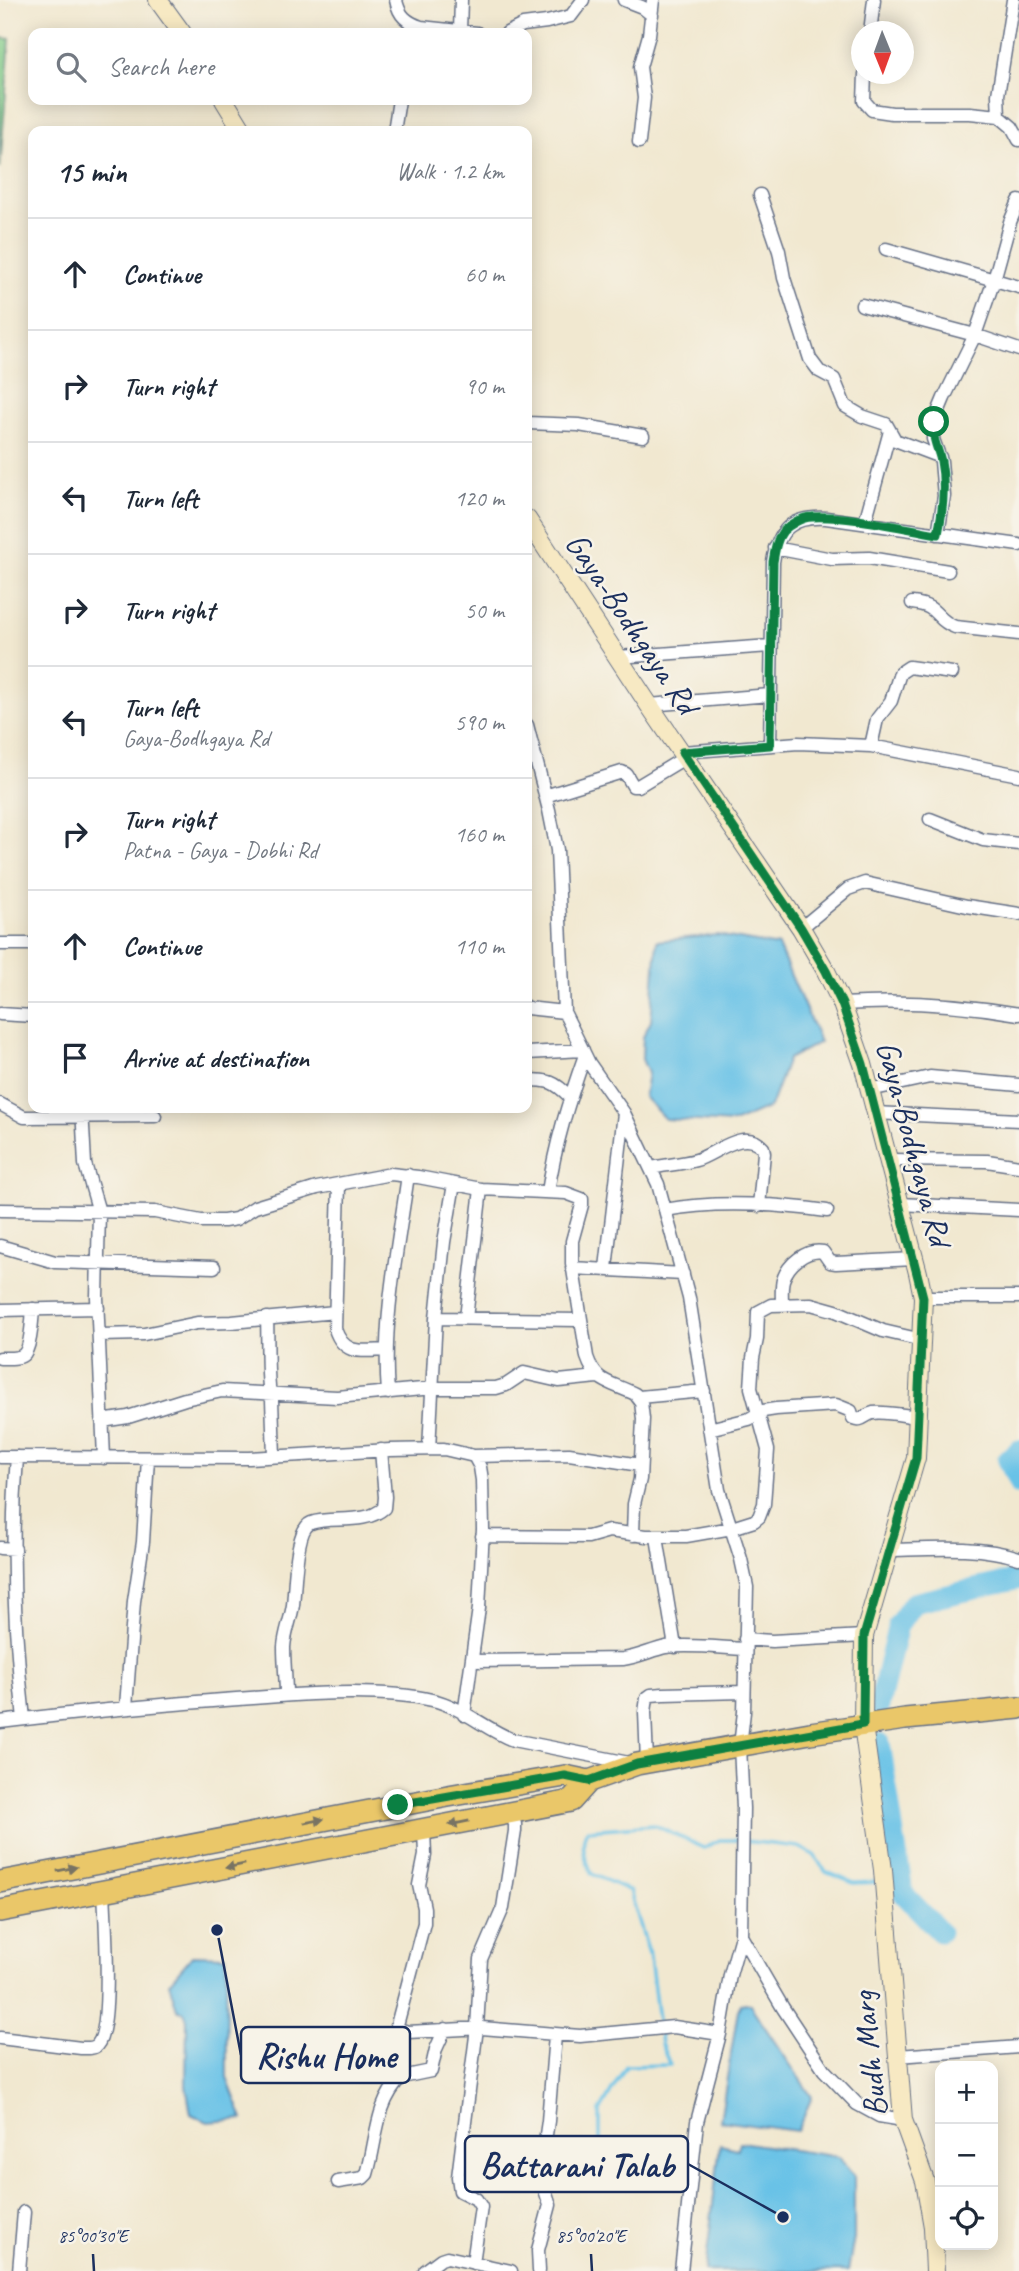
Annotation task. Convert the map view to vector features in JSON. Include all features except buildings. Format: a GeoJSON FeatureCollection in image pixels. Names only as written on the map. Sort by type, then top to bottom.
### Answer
{"type":"FeatureCollection","features":[{"type":"Feature","properties":{"kind":"main road"},"geometry":{"type":"LineString","coordinates":[[0,1911],[571,1801],[589,1781],[642,1763],[863,1724],[1019,1708]]}},
{"type":"Feature","properties":{"kind":"main road"},"geometry":{"type":"LineString","coordinates":[[0,1882],[482,1790],[565,1776],[589,1781]]}},
{"type":"Feature","properties":{"kind":"street"},"geometry":{"type":"LineString","coordinates":[[158,0],[179,28]]}},
{"type":"Feature","properties":{"kind":"street"},"geometry":{"type":"LineString","coordinates":[[396,0],[405,19],[420,28]]}},
{"type":"Feature","properties":{"kind":"street"},"geometry":{"type":"LineString","coordinates":[[460,28],[461,0]]}},
{"type":"Feature","properties":{"kind":"street"},"geometry":{"type":"LineString","coordinates":[[517,28],[571,16],[583,0]]}},
{"type":"Feature","properties":{"kind":"street"},"geometry":{"type":"LineString","coordinates":[[624,0],[642,7],[652,15]]}},
{"type":"Feature","properties":{"kind":"street"},"geometry":{"type":"LineString","coordinates":[[639,142],[644,98],[640,66],[649,35],[653,0]]}},
{"type":"Feature","properties":{"kind":"street"},"geometry":{"type":"LineString","coordinates":[[873,5],[883,0]]}},
{"type":"Feature","properties":{"kind":"street"},"geometry":{"type":"LineString","coordinates":[[999,117],[998,95],[1013,0]]}},
{"type":"Feature","properties":{"kind":"street"},"geometry":{"type":"LineString","coordinates":[[865,84],[864,101],[872,110],[892,113],[970,113],[999,117],[1013,127],[1019,140]]}},
{"type":"Feature","properties":{"kind":"street"},"geometry":{"type":"LineString","coordinates":[[226,105],[240,126]]}},
{"type":"Feature","properties":{"kind":"street"},"geometry":{"type":"LineString","coordinates":[[395,126],[398,105]]}},
{"type":"Feature","properties":{"kind":"street"},"geometry":{"type":"LineString","coordinates":[[760,195],[810,359],[819,371],[834,379],[845,406],[862,416],[886,424],[895,440],[940,457]]}},
{"type":"Feature","properties":{"kind":"street"},"geometry":{"type":"LineString","coordinates":[[938,534],[944,496],[940,457],[933,439],[934,422],[975,335],[1019,201]]}},
{"type":"Feature","properties":{"kind":"street"},"geometry":{"type":"LineString","coordinates":[[886,249],[1019,287]]}},
{"type":"Feature","properties":{"kind":"street"},"geometry":{"type":"LineString","coordinates":[[862,305],[975,335],[1019,350]]}},
{"type":"Feature","properties":{"kind":"street"},"geometry":{"type":"LineString","coordinates":[[532,423],[579,425],[643,436]]}},
{"type":"Feature","properties":{"kind":"street"},"geometry":{"type":"LineString","coordinates":[[865,522],[890,431]]}},
{"type":"Feature","properties":{"kind":"street"},"geometry":{"type":"LineString","coordinates":[[770,745],[771,593],[775,548],[786,529],[806,518],[819,517],[1019,545]]}},
{"type":"Feature","properties":{"kind":"street","name":"Gaya-Bodhgaya Rd"},"geometry":{"type":"LineString","coordinates":[[532,527],[649,705],[801,928],[826,971],[842,1004],[870,1090],[900,1204],[923,1297],[922,1340],[919,1417],[912,1473],[864,1636],[863,1724],[883,1870]]}},
{"type":"Feature","properties":{"kind":"street"},"geometry":{"type":"LineString","coordinates":[[775,548],[832,559],[869,558],[948,571]]}},
{"type":"Feature","properties":{"kind":"street"},"geometry":{"type":"LineString","coordinates":[[912,603],[929,606],[946,624],[955,627],[1019,634]]}},
{"type":"Feature","properties":{"kind":"street"},"geometry":{"type":"LineString","coordinates":[[618,657],[770,646]]}},
{"type":"Feature","properties":{"kind":"street"},"geometry":{"type":"LineString","coordinates":[[871,746],[877,719],[891,701],[900,673],[904,669],[909,667],[953,673]]}},
{"type":"Feature","properties":{"kind":"street"},"geometry":{"type":"LineString","coordinates":[[649,705],[770,695]]}},
{"type":"Feature","properties":{"kind":"street"},"geometry":{"type":"LineString","coordinates":[[545,796],[622,772],[633,786],[638,786],[684,754],[770,745],[822,743],[871,746],[1019,775]]}},
{"type":"Feature","properties":{"kind":"street"},"geometry":{"type":"LineString","coordinates":[[532,752],[557,850],[564,1012],[594,1071],[624,1113],[658,1184],[695,1328],[719,1490],[747,1587],[740,1746],[741,1936],[730,1975],[720,2034],[696,2122],[681,2271]]}},
{"type":"Feature","properties":{"kind":"street"},"geometry":{"type":"LineString","coordinates":[[930,819],[983,840],[1019,844]]}},
{"type":"Feature","properties":{"kind":"street"},"geometry":{"type":"LineString","coordinates":[[801,928],[848,889],[865,883],[967,906],[1019,914]]}},
{"type":"Feature","properties":{"kind":"street"},"geometry":{"type":"LineString","coordinates":[[0,944],[28,944]]}},
{"type":"Feature","properties":{"kind":"street"},"geometry":{"type":"LineString","coordinates":[[842,1004],[929,1004],[1019,1014]]}},
{"type":"Feature","properties":{"kind":"street"},"geometry":{"type":"LineString","coordinates":[[532,1009],[564,1012]]}},
{"type":"Feature","properties":{"kind":"street"},"geometry":{"type":"LineString","coordinates":[[0,1014],[28,1016]]}},
{"type":"Feature","properties":{"kind":"street"},"geometry":{"type":"LineString","coordinates":[[532,1053],[584,1053]]}},
{"type":"Feature","properties":{"kind":"street"},"geometry":{"type":"LineString","coordinates":[[548,1192],[555,1150],[584,1053]]}},
{"type":"Feature","properties":{"kind":"street"},"geometry":{"type":"LineString","coordinates":[[870,1090],[930,1077],[1019,1085]]}},
{"type":"Feature","properties":{"kind":"street"},"geometry":{"type":"LineString","coordinates":[[532,1080],[551,1081],[570,1097]]}},
{"type":"Feature","properties":{"kind":"street"},"geometry":{"type":"LineString","coordinates":[[0,1104],[24,1117],[70,1113]]}},
{"type":"Feature","properties":{"kind":"street"},"geometry":{"type":"LineString","coordinates":[[82,1113],[85,1164],[99,1212],[97,1262],[104,1458]]}},
{"type":"Feature","properties":{"kind":"street"},"geometry":{"type":"LineString","coordinates":[[100,1113],[155,1116]]}},
{"type":"Feature","properties":{"kind":"street"},"geometry":{"type":"LineString","coordinates":[[606,1268],[624,1113]]}},
{"type":"Feature","properties":{"kind":"street"},"geometry":{"type":"LineString","coordinates":[[875,1113],[1019,1120]]}},
{"type":"Feature","properties":{"kind":"street"},"geometry":{"type":"LineString","coordinates":[[651,1168],[695,1161],[734,1141],[754,1141],[763,1148],[764,1153],[759,1206]]}},
{"type":"Feature","properties":{"kind":"street"},"geometry":{"type":"LineString","coordinates":[[888,1160],[987,1161],[1019,1166]]}},
{"type":"Feature","properties":{"kind":"street"},"geometry":{"type":"LineString","coordinates":[[0,1210],[155,1212],[201,1221],[225,1221],[236,1219],[255,1207],[317,1188],[385,1174],[408,1175],[481,1189],[566,1193],[582,1199],[572,1241],[572,1268],[587,1357],[597,1377],[639,1397],[704,1391]]}},
{"type":"Feature","properties":{"kind":"street"},"geometry":{"type":"LineString","coordinates":[[388,1393],[386,1350],[390,1304],[408,1175]]}},
{"type":"Feature","properties":{"kind":"street"},"geometry":{"type":"LineString","coordinates":[[339,1184],[335,1329],[343,1346],[361,1351],[386,1350]]}},
{"type":"Feature","properties":{"kind":"street"},"geometry":{"type":"LineString","coordinates":[[429,1450],[436,1318],[444,1242],[454,1184]]}},
{"type":"Feature","properties":{"kind":"street"},"geometry":{"type":"LineString","coordinates":[[466,1318],[481,1189]]}},
{"type":"Feature","properties":{"kind":"street"},"geometry":{"type":"LineString","coordinates":[[665,1210],[704,1203],[827,1211]]}},
{"type":"Feature","properties":{"kind":"street"},"geometry":{"type":"LineString","coordinates":[[900,1204],[1019,1210]]}},
{"type":"Feature","properties":{"kind":"street"},"geometry":{"type":"LineString","coordinates":[[0,1246],[55,1262],[214,1267]]}},
{"type":"Feature","properties":{"kind":"street"},"geometry":{"type":"LineString","coordinates":[[782,1304],[783,1281],[786,1275],[799,1258],[811,1251],[823,1252],[830,1262],[836,1263],[914,1259]]}},
{"type":"Feature","properties":{"kind":"street"},"geometry":{"type":"LineString","coordinates":[[572,1268],[683,1274]]}},
{"type":"Feature","properties":{"kind":"street"},"geometry":{"type":"LineString","coordinates":[[923,1297],[1019,1297]]}},
{"type":"Feature","properties":{"kind":"street"},"geometry":{"type":"LineString","coordinates":[[482,1536],[588,1537],[609,1531],[657,1537],[699,1535],[754,1521],[763,1511],[768,1445],[751,1388],[758,1312],[762,1308],[782,1304],[822,1306],[883,1331],[922,1340]]}},
{"type":"Feature","properties":{"kind":"street"},"geometry":{"type":"LineString","coordinates":[[0,1310],[98,1308]]}},
{"type":"Feature","properties":{"kind":"street"},"geometry":{"type":"LineString","coordinates":[[0,1359],[24,1354],[28,1347],[33,1309]]}},
{"type":"Feature","properties":{"kind":"street"},"geometry":{"type":"LineString","coordinates":[[99,1335],[144,1335],[197,1323],[335,1311]]}},
{"type":"Feature","properties":{"kind":"street"},"geometry":{"type":"LineString","coordinates":[[267,1318],[267,1393],[272,1400],[274,1456]]}},
{"type":"Feature","properties":{"kind":"street"},"geometry":{"type":"LineString","coordinates":[[436,1318],[580,1320]]}},
{"type":"Feature","properties":{"kind":"street"},"geometry":{"type":"LineString","coordinates":[[102,1421],[128,1417],[201,1394],[238,1391],[337,1398],[433,1388],[496,1388],[524,1373],[559,1381],[597,1377]]}},
{"type":"Feature","properties":{"kind":"street"},"geometry":{"type":"LineString","coordinates":[[633,1535],[643,1419],[639,1397]]}},
{"type":"Feature","properties":{"kind":"street"},"geometry":{"type":"LineString","coordinates":[[709,1429],[749,1419],[757,1413],[808,1405],[836,1405],[848,1409],[857,1420],[874,1413],[919,1417]]}},
{"type":"Feature","properties":{"kind":"street"},"geometry":{"type":"LineString","coordinates":[[0,1457],[274,1456],[444,1449],[474,1456],[569,1454],[640,1465]]}},
{"type":"Feature","properties":{"kind":"street"},"geometry":{"type":"LineString","coordinates":[[286,1695],[285,1637],[293,1604],[304,1529],[312,1522],[362,1517],[384,1508],[382,1450]]}},
{"type":"Feature","properties":{"kind":"street"},"geometry":{"type":"LineString","coordinates":[[464,1715],[479,1608],[482,1536],[482,1480],[480,1467],[474,1456]]}},
{"type":"Feature","properties":{"kind":"street"},"geometry":{"type":"LineString","coordinates":[[17,1457],[15,1627],[24,1719]]}},
{"type":"Feature","properties":{"kind":"street"},"geometry":{"type":"LineString","coordinates":[[125,1707],[134,1601],[143,1542],[148,1458]]}},
{"type":"Feature","properties":{"kind":"street"},"geometry":{"type":"LineString","coordinates":[[657,1537],[675,1647]]}},
{"type":"Feature","properties":{"kind":"street"},"geometry":{"type":"LineString","coordinates":[[0,1548],[15,1549]]}},
{"type":"Feature","properties":{"kind":"street"},"geometry":{"type":"LineString","coordinates":[[889,1550],[955,1549],[1019,1558]]}},
{"type":"Feature","properties":{"kind":"street"},"geometry":{"type":"LineString","coordinates":[[473,1661],[623,1659],[675,1647],[864,1636]]}},
{"type":"Feature","properties":{"kind":"street"},"geometry":{"type":"LineString","coordinates":[[0,1722],[125,1707],[286,1695],[376,1695],[419,1698],[447,1705],[496,1734],[513,1740],[642,1763],[645,1712],[650,1695],[744,1692]]}},
{"type":"Feature","properties":{"kind":"street"},"geometry":{"type":"LineString","coordinates":[[473,2263],[481,2207],[476,2199],[460,2191],[458,2177],[477,2028],[481,1959],[500,1917],[508,1885],[515,1830],[510,1813]]}},
{"type":"Feature","properties":{"kind":"street"},"geometry":{"type":"LineString","coordinates":[[424,1830],[425,1854],[419,1885],[424,1923],[413,1959],[398,2029],[403,2032],[477,2028],[580,2036],[667,2027],[720,2034]]}},
{"type":"Feature","properties":{"kind":"street","name":"Budh Marg"},"geometry":{"type":"LineString","coordinates":[[883,1870],[903,2120],[925,2181],[933,2227],[935,2271]]}},
{"type":"Feature","properties":{"kind":"street"},"geometry":{"type":"LineString","coordinates":[[0,2038],[81,2048],[97,2045],[102,2035],[106,2009],[104,1891]]}},
{"type":"Feature","properties":{"kind":"street"},"geometry":{"type":"LineString","coordinates":[[741,1936],[783,2008],[824,2070],[857,2104],[879,2116],[903,2120]]}},
{"type":"Feature","properties":{"kind":"street"},"geometry":{"type":"LineString","coordinates":[[338,2182],[363,2178],[367,2174],[378,2119],[386,2102],[402,2077],[431,2071],[436,2049],[445,2029]]}},
{"type":"Feature","properties":{"kind":"street"},"geometry":{"type":"LineString","coordinates":[[539,2271],[538,2250],[550,2205],[540,2175],[548,2121],[555,2035]]}},
{"type":"Feature","properties":{"kind":"street"},"geometry":{"type":"LineString","coordinates":[[898,2056],[1019,2047]]}},
{"type":"Feature","properties":{"kind":"street"},"geometry":{"type":"LineString","coordinates":[[19,2271],[24,2212]]}},
{"type":"Feature","properties":{"kind":"street"},"geometry":{"type":"LineString","coordinates":[[425,2271],[447,2257],[511,2271]]}},
{"type":"Feature","properties":{"kind":"green space"},"geometry":{"type":"Polygon","coordinates":[[[0,38],[10,39],[0,169],[0,38]]]}},
{"type":"Feature","properties":{"kind":"water"},"geometry":{"type":"Polygon","coordinates":[[[717,935],[778,946],[820,1042],[788,1059],[770,1107],[733,1123],[665,1119],[644,1097],[648,1073],[642,1059],[643,1037],[651,1021],[657,941],[717,935]]]}},
{"type":"Feature","properties":{"kind":"water"},"geometry":{"type":"Polygon","coordinates":[[[193,1955],[226,1956],[227,2078],[243,2119],[208,2122],[191,2114],[186,2086],[187,2020],[184,2012],[177,2009],[169,1983],[193,1955]]]}},
{"type":"Feature","properties":{"kind":"water"},"geometry":{"type":"Polygon","coordinates":[[[741,2004],[750,2005],[812,2097],[797,2131],[720,2121],[738,2010],[741,2004]]]}},
{"type":"Feature","properties":{"kind":"water"},"geometry":{"type":"Polygon","coordinates":[[[740,2142],[839,2157],[854,2177],[854,2238],[848,2271],[705,2271],[720,2145],[738,2149],[740,2142]]]}},
{"type":"Feature","properties":{"kind":"waterway"},"geometry":{"type":"LineString","coordinates":[[1019,1450],[1008,1460],[1019,1484]]}},
{"type":"Feature","properties":{"kind":"waterway"},"geometry":{"type":"LineString","coordinates":[[878,1710],[898,1625],[913,1603],[1019,1579]]}},
{"type":"Feature","properties":{"kind":"waterway"},"geometry":{"type":"LineString","coordinates":[[880,1743],[903,1893],[940,1932]]}},
{"type":"Feature","properties":{"kind":"waterway"},"geometry":{"type":"LineString","coordinates":[[608,2178],[600,2158],[600,2111],[626,2066],[670,2065],[661,2044],[650,1957],[630,1891],[592,1874],[584,1852],[585,1835],[587,1830],[654,1825],[704,1848],[719,1840],[738,1840]]}},
{"type":"Feature","properties":{"kind":"waterway"},"geometry":{"type":"LineString","coordinates":[[745,1841],[799,1847],[814,1855],[826,1872],[854,1883],[879,1882]]}},
{"type":"Feature","properties":{"kind":"waterway"},"geometry":{"type":"LineString","coordinates":[[890,1882],[901,1882]]}},
{"type":"Feature","properties":{"kind":"place","name":"Rishu Home"},"geometry":{"type":"Point","coordinates":[217,1930]}},
{"type":"Feature","properties":{"kind":"place","name":"Battarani Talab"},"geometry":{"type":"Point","coordinates":[783,2217]}},
{"type":"Feature","properties":{"kind":"route"},"geometry":{"type":"LineString","coordinates":[[398,1805],[565,1776],[589,1781],[637,1764],[863,1724],[864,1636],[916,1458],[923,1297],[863,1064],[842,1004],[801,928],[682,752],[770,745],[773,562],[777,542],[786,529],[800,520],[812,517],[865,522],[938,534],[944,496],[941,461],[933,439],[934,422]]}}]}
